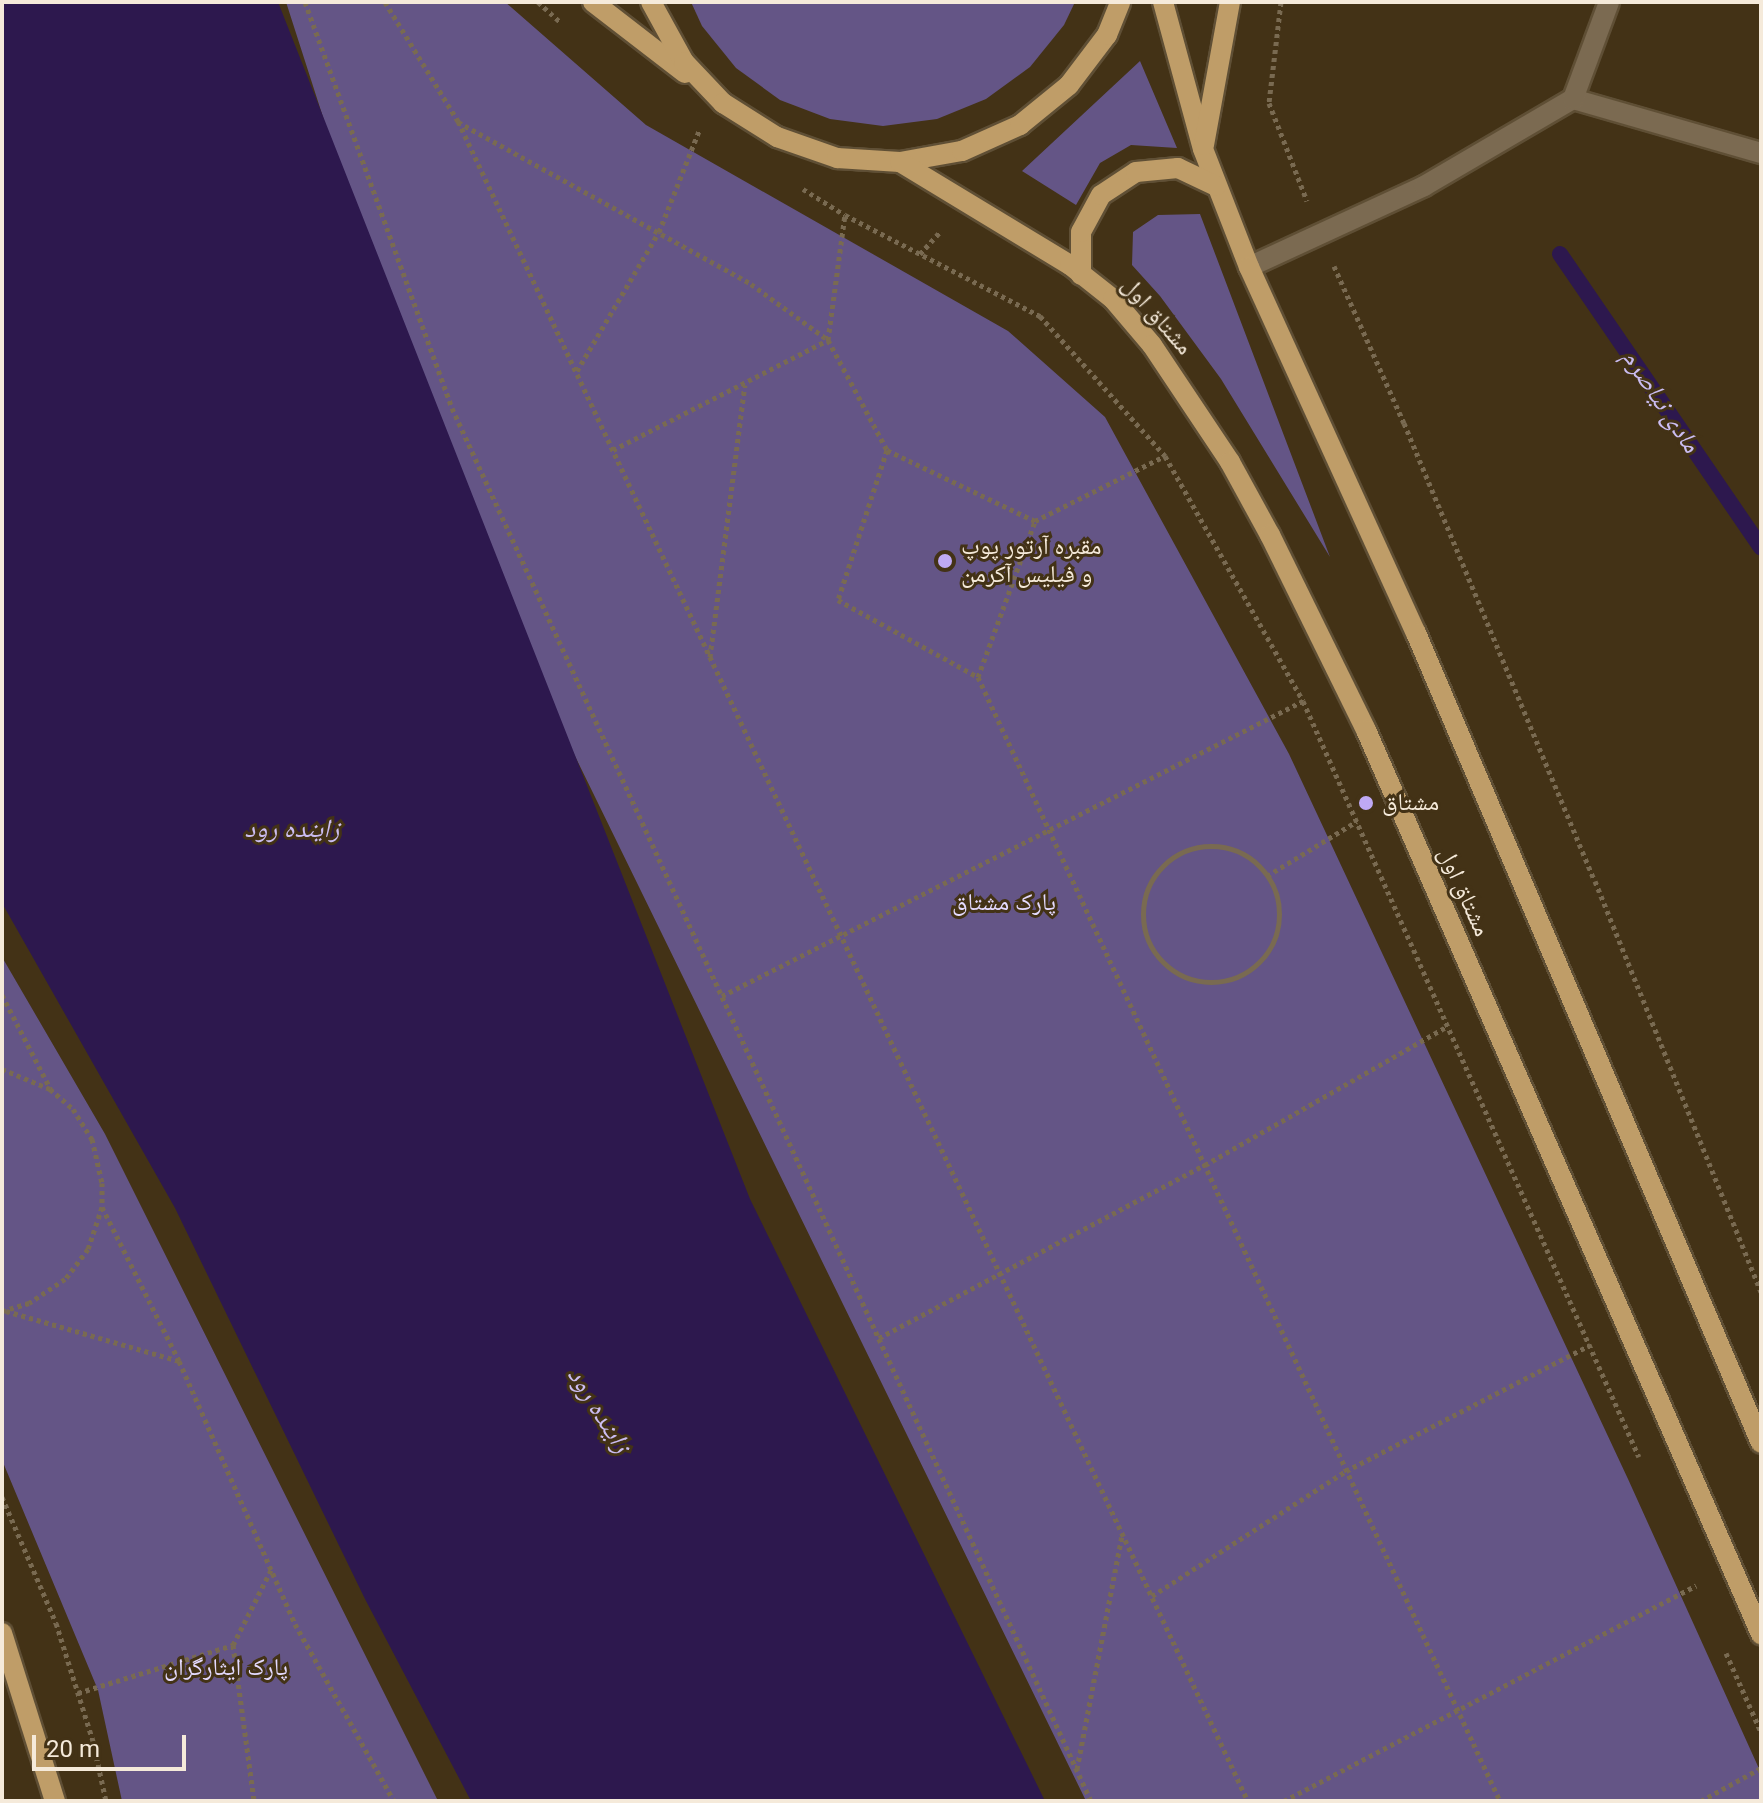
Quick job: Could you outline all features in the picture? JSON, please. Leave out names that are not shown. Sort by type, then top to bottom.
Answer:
[{"type":"main road","points":[[593,2],[723,103],[777,137],[837,158],[900,162],[962,151],[1020,125],[1069,85],[1107,35],[1120,2]]},
{"type":"main road","points":[[651,2],[684,62],[723,103]]},
{"type":"main road","points":[[1163,2],[1203,149],[1249,267],[1416,633],[1761,1443]]},
{"type":"main road","points":[[1203,149],[1230,2]]},
{"type":"main road","name":"مشتاق اول","points":[[900,162],[1081,275],[1113,299],[1152,345],[1230,462],[1270,535],[1366,730],[1761,1634]]},
{"type":"main road","points":[[1081,275],[1081,232],[1101,195],[1112,187],[1136,172],[1178,168],[1216,186]]},
{"type":"main road","points":[[2,1633],[55,1801]]},
{"type":"lane","points":[[1249,267],[1424,186],[1573,99],[1609,2]]},
{"type":"lane","points":[[1573,99],[1761,153]]},
{"type":"path","points":[[305,2],[452,408],[1091,1801]]},
{"type":"path","points":[[385,2],[458,121],[1248,1801]]},
{"type":"path","points":[[538,2],[571,32]]},
{"type":"path","points":[[1281,2],[1269,103],[1320,234],[1458,551],[1761,1292]]},
{"type":"path","points":[[458,121],[751,284],[828,340],[887,450],[1035,521]]},
{"type":"path","points":[[576,372],[659,232],[702,124]]},
{"type":"path","points":[[793,182],[845,215],[1040,316],[1165,456],[1303,701],[1645,1470]]},
{"type":"path","points":[[828,340],[845,215]]},
{"type":"path","points":[[613,450],[828,340]]},
{"type":"path","points":[[710,658],[746,384]]},
{"type":"path","points":[[887,450],[838,600],[978,677],[1500,1801]]},
{"type":"path","points":[[978,677],[1035,521],[1165,456]]},
{"type":"path","points":[[722,996],[1303,701]]},
{"type":"path","points":[[1267,876],[1357,821]]},
{"type":"path","points":[[1204,846],[1226,847],[1245,854],[1267,876],[1280,911],[1277,935],[1266,955],[1249,972],[1226,982],[1203,982],[1171,968],[1148,942],[1143,920],[1144,900],[1153,880],[1166,863],[1184,851],[1204,846]]},
{"type":"path","points":[[2,995],[50,1089]]},
{"type":"path","points":[[879,1338],[1205,1165],[1448,1026]]},
{"type":"path","points":[[2,1069],[50,1089],[73,1109],[92,1139],[102,1183],[102,1207],[88,1249],[65,1279],[29,1303],[3,1311]]},
{"type":"path","points":[[102,1207],[179,1361],[295,1624],[394,1801]]},
{"type":"path","points":[[3,1311],[179,1361]]},
{"type":"path","points":[[1152,1596],[1346,1471],[1590,1345]]},
{"type":"path","points":[[2,1497],[56,1623],[93,1741],[106,1801]]},
{"type":"path","points":[[1077,1770],[1122,1535]]},
{"type":"path","points":[[254,1801],[233,1645],[271,1570]]},
{"type":"path","points":[[1693,1578],[1703,1600]]},
{"type":"path","points":[[1284,1801],[1696,1586]]},
{"type":"path","points":[[1722,1644],[1761,1732]]},
{"type":"path","points":[[78,1693],[233,1645]]},
{"type":"path","points":[[1701,1801],[1761,1768]]},
{"type":"green space","name":"پارک مشتاق","points":[[286,2],[505,2],[646,125],[1008,331],[1105,417],[1289,754],[1628,1479],[1761,1773],[1761,1801],[1086,1801],[439,478]]},
{"type":"green space","points":[[691,2],[1075,2],[1064,25],[1030,67],[986,99],[937,119],[883,126],[830,119],[780,100],[736,68],[702,26]]},
{"type":"green space","points":[[1140,61],[1177,148],[1131,145],[1100,163],[1076,205],[1022,171]]},
{"type":"green space","points":[[1200,214],[1330,557],[1221,379],[1160,296],[1132,265],[1133,232],[1158,215]]},
{"type":"green space","name":"پارک ایثارگران","points":[[2,957],[105,1134],[438,1801],[122,1801],[98,1690],[2,1460]]},
{"type":"water","name":"زاینده رود","points":[[2,2],[278,2],[750,1199],[1045,1801],[471,1801],[365,1599],[175,1208],[2,903]]},
{"type":"waterway","name":"مادی نیاصرم","points":[[1560,254],[1761,548]]},
{"type":"place","name":"مقبره آرتور پوپ و فیلیس آکرمن","points":[[945,561]]},
{"type":"place","name":"مشتاق","points":[[1366,803]]}]
